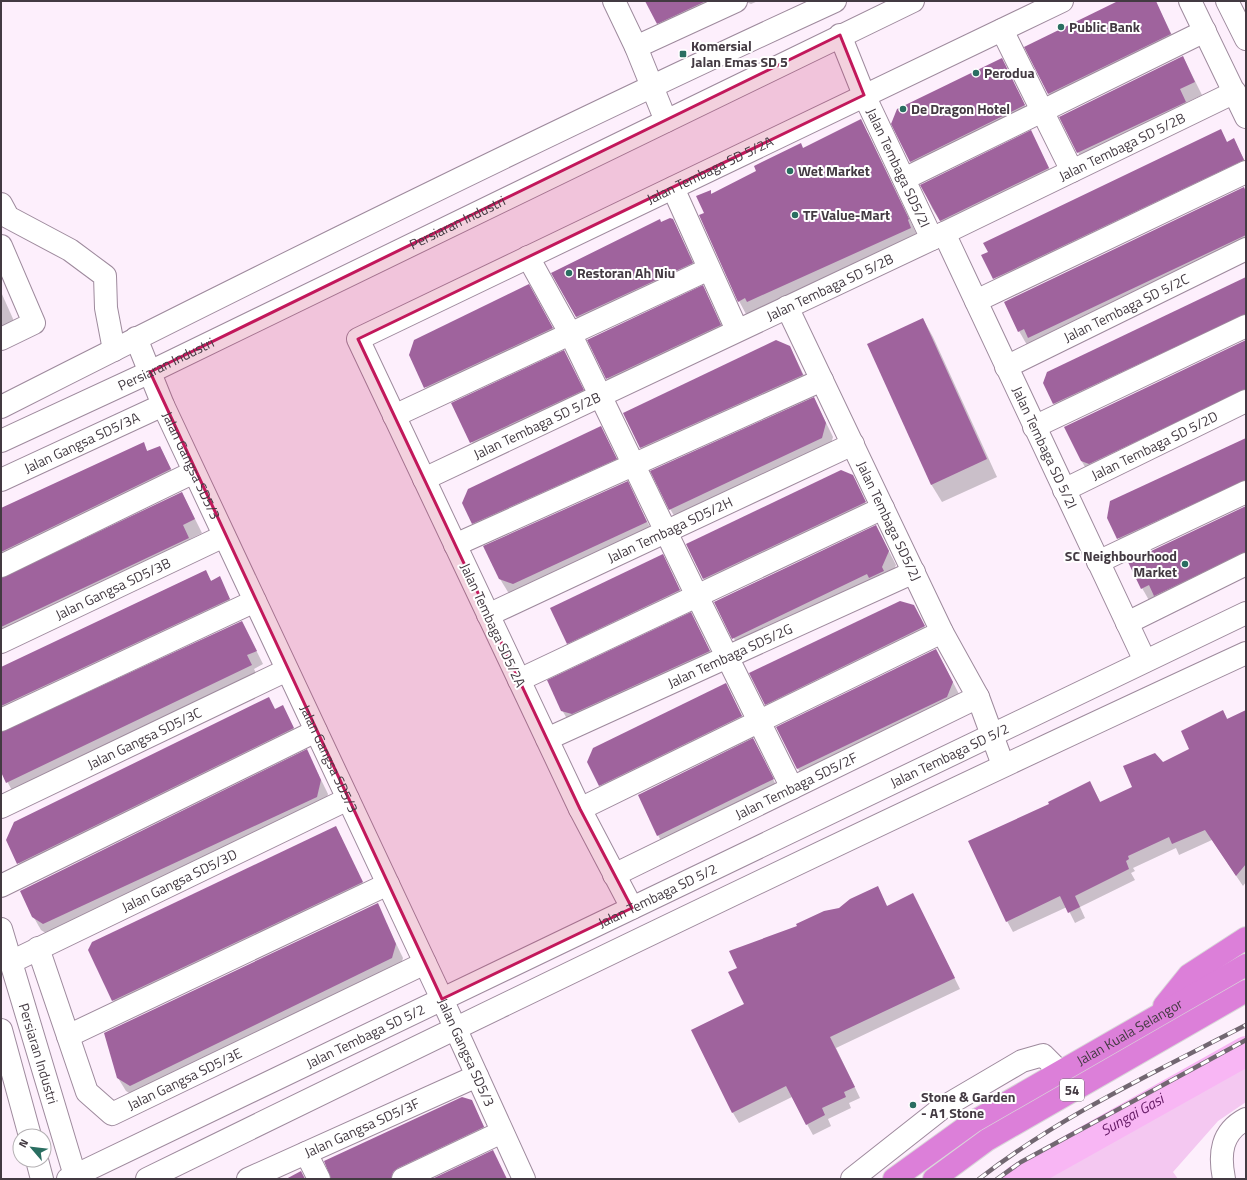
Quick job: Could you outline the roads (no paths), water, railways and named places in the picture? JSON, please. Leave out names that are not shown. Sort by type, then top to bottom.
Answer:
[{"type":"highway","points":[[1157,1015],[1189,975],[1246,938]]},
{"type":"highway","name":"Jalan Kuala Selangor","points":[[894,1179],[973,1122],[1059,1071],[1246,965]]},
{"type":"highway","name":"Jalan Kuala Selangor","points":[[934,1179],[987,1140],[1246,991]]},
{"type":"highway","points":[[1216,1008],[1246,1005]]},
{"type":"street","points":[[614,1],[636,47],[666,121]]},
{"type":"street","points":[[636,47],[736,1]]},
{"type":"street","points":[[1,407],[136,338],[651,86],[835,1]]},
{"type":"street","name":"Persiaran Industri","points":[[1,441],[150,372],[840,35],[913,1]]},
{"type":"street","name":"Jalan Tembaga SD 5/2A","points":[[358,339],[1062,1]]},
{"type":"street","points":[[1190,1],[1246,117]]},
{"type":"street","points":[[1228,1],[1246,40]]},
{"type":"street","points":[[1002,30],[1072,171]]},
{"type":"street","points":[[904,179],[1205,31]]},
{"type":"street","name":"Jalan Tembaga SD5/2I","points":[[840,35],[864,96],[904,179],[938,236]]},
{"type":"street","name":"Jalan Tembaga SD 5/2B","points":[[424,479],[938,236],[1235,92]]},
{"type":"street","points":[[976,301],[1246,172]]},
{"type":"street","points":[[673,188],[737,330]]},
{"type":"street","points":[[1,239],[4,211],[70,250],[105,276],[106,308],[114,350]]},
{"type":"street","name":"Jalan Tembaga SD 5/2I","points":[[938,236],[976,301],[1145,661]]},
{"type":"street","points":[[1,246],[34,323],[1,339]]},
{"type":"street","name":"Jalan Tembaga SD 5/2C","points":[[1006,367],[1246,249]]},
{"type":"street","points":[[528,258],[570,333],[633,465],[667,531],[697,596],[792,788]]},
{"type":"street","points":[[394,416],[709,269]]},
{"type":"street","name":"Jalan Tembaga SD5/2J","points":[[787,307],[942,632],[978,697],[991,736],[1003,765]]},
{"type":"street","points":[[1034,427],[1246,326]]},
{"type":"street","name":"Jalan Gangsa SD5/3","points":[[136,338],[163,405],[442,999],[524,1179]]},
{"type":"street","name":"Jalan Tembaga SD5/2A","points":[[358,339],[580,809],[632,908]]},
{"type":"street","points":[[455,545],[822,380]]},
{"type":"street","name":"Jalan Tembaga SD 5/2D","points":[[1064,490],[1246,400]]},
{"type":"street","name":"Jalan Gangsa SD5/3A","points":[[1,480],[163,405]]},
{"type":"street","name":"Jalan Tembaga SD5/2H","points":[[488,615],[852,444]]},
{"type":"street","points":[[1,566],[194,472]]},
{"type":"street","points":[[1098,562],[1246,492]]},
{"type":"street","points":[[519,680],[883,508]]},
{"type":"street","name":"Jalan Gangsa SD5/3B","points":[[1,642],[224,536]]},
{"type":"street","points":[[1127,624],[1246,564]]},
{"type":"street","name":"Jalan Tembaga SD5/2G","points":[[547,739],[914,572]]},
{"type":"street","points":[[1,720],[255,601]]},
{"type":"street","name":"Jalan Tembaga SD 5/2","points":[[73,1178],[1246,613]]},
{"type":"street","points":[[580,809],[942,632]]},
{"type":"street","points":[[147,1179],[455,1028],[1003,765],[1246,653]]},
{"type":"street","name":"Jalan Gangsa SD5/3C","points":[[1,807],[287,670]]},
{"type":"street","name":"Jalan Tembaga SD5/2F","points":[[614,875],[978,697]]},
{"type":"street","points":[[1,886],[316,731]]},
{"type":"street","name":"Jalan Gangsa SD5/3D","points":[[11,962],[348,799]]},
{"type":"street","points":[[68,1036],[388,884]]},
{"type":"street","name":"Persiaran Industri","points":[[1,929],[73,1178]]},
{"type":"street","name":"Jalan Gangsa SD5/3E","points":[[38,948],[87,1092],[112,1114],[425,963]]},
{"type":"street","name":"Persiaran Industri","points":[[1,1030],[28,1128]]},
{"type":"street","points":[[852,1179],[942,1108],[1022,1061],[1043,1055],[1059,1071]]},
{"type":"street","name":"Jalan Gangsa SD5/3F","points":[[248,1179],[477,1076]]},
{"type":"street","points":[[1224,1179],[1220,1161],[1223,1145],[1230,1132],[1246,1119]]},
{"type":"street","points":[[403,1179],[502,1132]]},
{"type":"street","points":[[306,1153],[318,1179]]},
{"type":"street","points":[[39,1168],[42,1179]]},
{"type":"waterway","name":"Sungai Gasi","points":[[1018,1179],[1246,1051]]},
{"type":"railway","points":[[979,1179],[1010,1156],[1075,1115],[1246,1025]]},
{"type":"railway","points":[[997,1179],[1021,1162],[1246,1040]]},
{"type":"place","name":"Public Bank","points":[[1061,27]]},
{"type":"place","name":"Komersial Jalan Emas SD 5","points":[[683,54]]},
{"type":"place","name":"Perodua","points":[[976,73]]},
{"type":"place","name":"De Dragon Hotel","points":[[903,109]]},
{"type":"place","name":"Wet Market","points":[[790,171]]},
{"type":"place","name":"TF Value-Mart","points":[[795,215]]},
{"type":"place","name":"Restoran Ah Niu","points":[[569,273]]},
{"type":"place","name":"SC Neighbourhood Market","points":[[1185,564]]},
{"type":"place","name":"Stone & Garden - A1 Stone","points":[[913,1105]]}]
